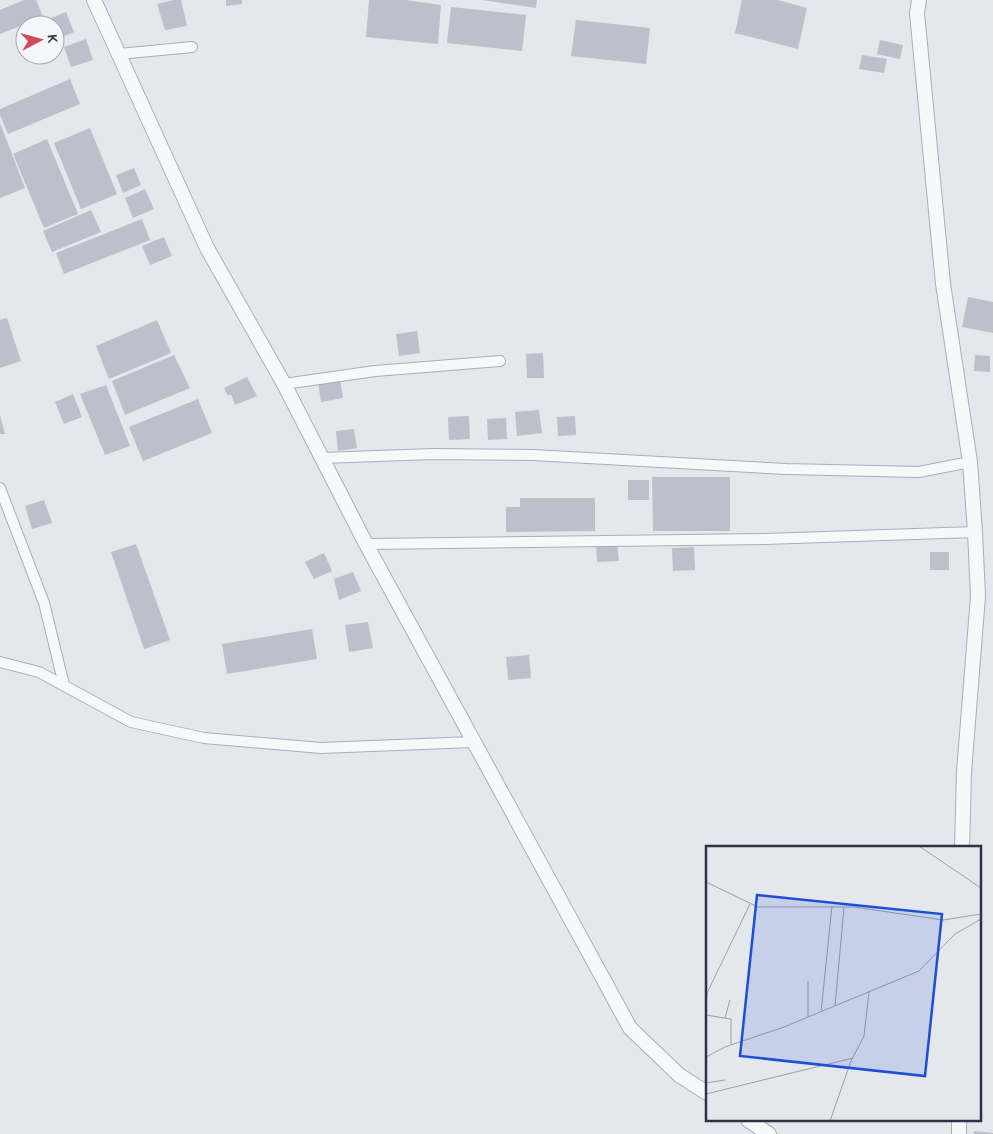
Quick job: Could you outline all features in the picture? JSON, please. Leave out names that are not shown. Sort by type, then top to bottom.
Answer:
[{"type":"street","points":[[94,0],[208,248],[284,384],[366,544],[630,1028],[679,1075],[706,1092]]},
{"type":"street","points":[[919,0],[917,13],[943,284],[970,462],[975,532],[978,596],[964,772],[962,846]]},
{"type":"street","points":[[119,54],[192,46]]},
{"type":"street","points":[[284,384],[375,372],[500,361]]},
{"type":"street","points":[[322,458],[433,454],[533,455],[786,470],[919,472],[970,462]]},
{"type":"street","points":[[0,488],[44,603],[64,686]]},
{"type":"street","points":[[366,544],[764,539],[975,532]]},
{"type":"street","points":[[0,662],[39,672],[131,722],[204,738],[321,748],[473,742]]},
{"type":"street","points":[[751,1122],[769,1134]]},
{"type":"building","points":[[24,0],[36,0],[42,15],[15,15],[15,28],[0,34],[0,10]]},
{"type":"building","points":[[181,0],[187,26],[165,30],[157,4]]},
{"type":"building","points":[[226,0],[242,0],[242,4],[226,6]]},
{"type":"building","points":[[369,0],[406,0],[441,5],[438,44],[366,37]]},
{"type":"building","points":[[482,0],[537,0],[536,8]]},
{"type":"building","points":[[742,0],[778,0],[807,8],[798,49],[735,33]]},
{"type":"building","points":[[451,7],[526,15],[522,51],[447,43]]},
{"type":"building","points":[[66,12],[74,32],[65,36],[65,15],[59,15]]},
{"type":"building","points":[[576,20],[650,28],[646,64],[571,56]]},
{"type":"building","points":[[86,39],[93,60],[71,67],[65,47]]},
{"type":"building","points":[[880,40],[903,45],[900,59],[877,54]]},
{"type":"building","points":[[862,55],[887,59],[884,73],[859,69]]},
{"type":"building","points":[[70,79],[80,104],[8,134],[0,115],[0,109]]},
{"type":"building","points":[[0,123],[25,188],[0,198]]},
{"type":"building","points":[[90,128],[117,194],[81,209],[54,143]]},
{"type":"building","points":[[47,139],[78,214],[44,228],[13,154]]},
{"type":"building","points":[[134,168],[141,185],[123,193],[116,175]]},
{"type":"building","points":[[145,189],[154,209],[133,218],[125,198]]},
{"type":"building","points":[[91,210],[101,232],[52,252],[43,231]]},
{"type":"building","points":[[142,219],[150,240],[64,274],[56,253]]},
{"type":"building","points":[[164,237],[172,256],[150,265],[142,246]]},
{"type":"building","points":[[968,297],[993,302],[993,333],[962,327]]},
{"type":"building","points":[[7,318],[21,361],[0,368],[0,320]]},
{"type":"building","points":[[157,320],[171,353],[109,379],[96,346]]},
{"type":"building","points":[[417,331],[420,353],[399,356],[396,334]]},
{"type":"building","points":[[543,353],[544,378],[527,378],[526,354]]},
{"type":"building","points":[[174,355],[190,388],[125,415],[112,381]]},
{"type":"building","points":[[975,355],[990,356],[990,372],[974,371]]},
{"type":"building","points":[[247,377],[257,396],[235,405],[231,394],[228,396],[224,388]]},
{"type":"building","points":[[340,379],[343,398],[321,402],[318,382]]},
{"type":"building","points":[[106,385],[130,446],[105,455],[80,394]]},
{"type":"building","points":[[73,394],[82,417],[64,424],[55,402]]},
{"type":"building","points":[[198,399],[212,433],[143,461],[129,427]]},
{"type":"building","points":[[539,410],[542,433],[517,436],[515,412]]},
{"type":"building","points":[[0,415],[5,434],[0,434]]},
{"type":"building","points":[[469,416],[470,439],[449,440],[448,417]]},
{"type":"building","points":[[575,416],[576,435],[558,436],[557,417]]},
{"type":"building","points":[[506,418],[507,439],[488,440],[487,419]]},
{"type":"building","points":[[354,429],[357,448],[338,451],[336,431]]},
{"type":"building","points":[[652,477],[730,477],[730,531],[653,531]]},
{"type":"building","points":[[628,480],[649,480],[649,500],[628,500]]},
{"type":"building","points":[[520,498],[595,498],[595,531],[506,532],[506,507],[520,507]]},
{"type":"building","points":[[44,500],[52,523],[32,529],[25,506]]},
{"type":"building","points":[[617,543],[619,561],[597,562],[596,545]]},
{"type":"building","points":[[136,544],[170,640],[144,649],[111,552]]},
{"type":"building","points":[[694,547],[695,570],[673,571],[672,548]]},
{"type":"building","points":[[930,552],[949,552],[949,570],[930,570]]},
{"type":"building","points":[[324,553],[332,571],[314,579],[305,562]]},
{"type":"building","points":[[353,572],[361,591],[339,600],[334,579]]},
{"type":"building","points":[[368,622],[373,648],[349,652],[345,625]]},
{"type":"building","points":[[312,629],[317,659],[227,674],[222,644]]},
{"type":"building","points":[[529,655],[531,678],[508,680],[506,657]]},
{"type":"building","points":[[974,1131],[993,1133],[993,1134],[974,1134]]}]
